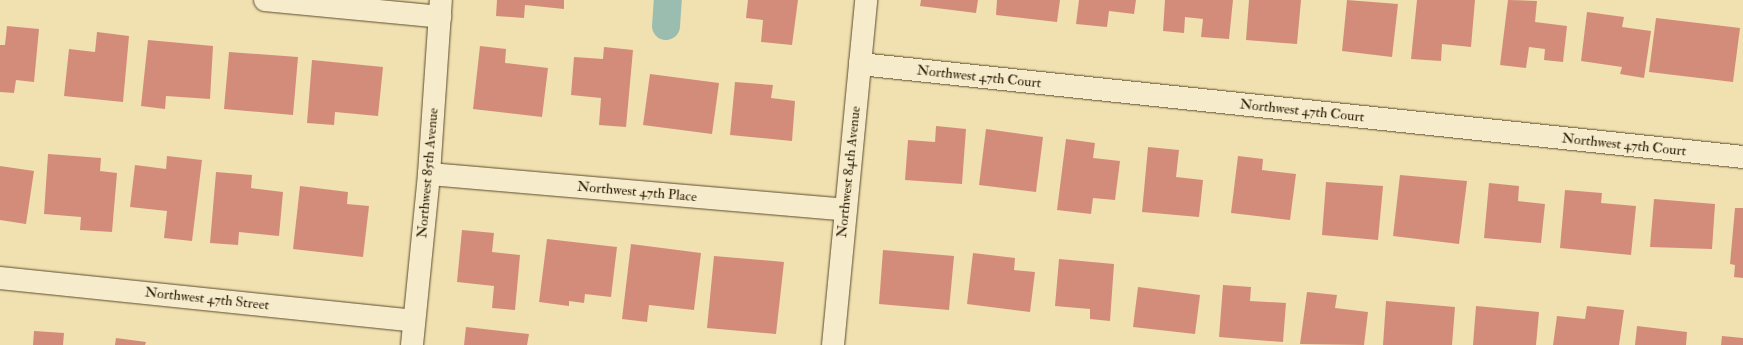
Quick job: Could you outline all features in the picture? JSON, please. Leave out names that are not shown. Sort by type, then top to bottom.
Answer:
[{"type":"street","points":[[265,0],[440,8]]},
{"type":"street","name":"Northwest 84th Avenue","points":[[834,345],[845,210],[866,0]]},
{"type":"street","name":"Northwest 85th Avenue","points":[[412,345],[429,174],[440,8]]},
{"type":"street","name":"Northwest 47th Court","points":[[860,64],[1743,157]]},
{"type":"street","name":"Northwest 47th Place","points":[[429,174],[845,210]]},
{"type":"street","name":"Northwest 47th Street","points":[[0,278],[414,321]]},
{"type":"building","points":[[497,0],[564,0],[564,9],[525,5],[524,18],[496,16]]},
{"type":"building","points":[[748,0],[798,0],[792,45],[761,42],[763,20],[746,18]]},
{"type":"building","points":[[921,0],[978,0],[976,13],[920,6]]},
{"type":"building","points":[[997,0],[1060,0],[1057,22],[996,15]]},
{"type":"building","points":[[1079,0],[1136,0],[1134,14],[1109,11],[1107,27],[1076,24]]},
{"type":"building","points":[[1165,0],[1233,0],[1229,39],[1201,37],[1203,19],[1185,17],[1184,33],[1163,31]]},
{"type":"building","points":[[1249,0],[1301,0],[1297,44],[1246,40]]},
{"type":"building","points":[[1347,0],[1398,4],[1392,57],[1342,51]]},
{"type":"building","points":[[1417,0],[1475,0],[1471,47],[1442,44],[1441,61],[1411,59]]},
{"type":"building","points":[[1508,0],[1537,1],[1535,22],[1567,26],[1563,62],[1544,60],[1545,49],[1529,47],[1526,68],[1500,65]]},
{"type":"building","points":[[1587,12],[1624,17],[1622,27],[1651,31],[1644,78],[1620,74],[1622,67],[1581,61]]},
{"type":"building","points":[[1656,18],[1740,28],[1733,82],[1649,72]]},
{"type":"building","points":[[7,26],[39,29],[34,82],[16,80],[14,93],[0,92],[0,45],[5,45]]},
{"type":"building","points":[[97,32],[129,36],[123,102],[64,96],[69,49],[95,52]]},
{"type":"building","points":[[148,40],[213,46],[210,99],[166,96],[165,109],[141,106]]},
{"type":"building","points":[[480,46],[506,49],[505,63],[548,68],[542,117],[473,109]]},
{"type":"building","points":[[604,47],[633,50],[626,127],[599,125],[601,98],[571,95],[574,57],[603,59]]},
{"type":"building","points":[[229,52],[298,57],[293,115],[224,109]]},
{"type":"building","points":[[312,60],[383,67],[378,116],[335,112],[334,125],[307,123]]},
{"type":"building","points":[[650,74],[719,83],[712,134],[643,125]]},
{"type":"building","points":[[735,82],[773,85],[771,98],[795,101],[792,141],[730,135]]},
{"type":"building","points":[[936,126],[966,129],[962,184],[905,180],[908,140],[935,142]]},
{"type":"building","points":[[986,129],[1043,137],[1036,192],[979,185]]},
{"type":"building","points":[[1066,139],[1095,143],[1093,158],[1120,161],[1115,200],[1093,198],[1091,214],[1057,210]]},
{"type":"building","points":[[1148,147],[1179,150],[1176,177],[1203,180],[1199,217],[1142,212]]},
{"type":"building","points":[[48,154],[101,158],[100,171],[117,173],[112,232],[80,230],[81,217],[44,214]]},
{"type":"building","points":[[167,156],[202,160],[192,241],[164,238],[167,211],[130,207],[135,165],[166,169]]},
{"type":"building","points":[[1238,156],[1263,159],[1262,170],[1296,174],[1290,220],[1231,213]]},
{"type":"building","points":[[0,166],[34,171],[26,224],[0,220]]},
{"type":"building","points":[[216,172],[252,175],[251,188],[283,192],[279,236],[239,232],[238,245],[210,243]]},
{"type":"building","points":[[1400,175],[1467,181],[1459,244],[1393,236]]},
{"type":"building","points":[[1326,182],[1383,186],[1378,240],[1322,235]]},
{"type":"building","points":[[1489,183],[1519,186],[1518,201],[1545,204],[1541,243],[1484,238]]},
{"type":"building","points":[[300,186],[348,192],[347,204],[369,206],[363,257],[293,249]]},
{"type":"building","points":[[1565,190],[1602,193],[1601,203],[1636,206],[1631,255],[1560,248]]},
{"type":"building","points":[[1654,199],[1715,204],[1712,249],[1650,247]]},
{"type":"building","points":[[1735,208],[1743,208],[1743,278],[1734,277],[1735,265],[1730,264]]},
{"type":"building","points":[[462,230],[494,233],[492,252],[520,255],[515,310],[492,308],[494,286],[457,282]]},
{"type":"building","points":[[547,239],[617,247],[611,297],[585,294],[584,303],[569,301],[569,306],[539,302]]},
{"type":"building","points":[[631,244],[701,253],[694,310],[649,305],[647,322],[622,319]]},
{"type":"building","points":[[883,250],[954,256],[949,310],[879,304]]},
{"type":"building","points":[[973,253],[1015,258],[1014,270],[1035,272],[1030,312],[967,304]]},
{"type":"building","points":[[714,256],[784,262],[776,334],[707,328]]},
{"type":"building","points":[[1059,259],[1114,264],[1110,321],[1090,319],[1090,309],[1055,306]]},
{"type":"building","points":[[1223,285],[1251,287],[1250,301],[1286,303],[1283,342],[1219,337]]},
{"type":"building","points":[[1138,287],[1200,295],[1195,334],[1133,327]]},
{"type":"building","points":[[1307,292],[1337,295],[1335,308],[1368,312],[1364,345],[1300,344]]},
{"type":"building","points":[[1386,301],[1455,307],[1452,345],[1383,345]]},
{"type":"building","points":[[1476,306],[1539,312],[1536,345],[1473,345]]},
{"type":"building","points":[[1587,306],[1624,310],[1619,345],[1553,345],[1557,316],[1585,319]]},
{"type":"building","points":[[1637,326],[1687,332],[1686,345],[1635,345]]},
{"type":"building","points":[[466,327],[529,334],[527,345],[464,345]]},
{"type":"building","points":[[34,331],[64,333],[63,345],[33,345]]},
{"type":"building","points":[[1722,336],[1743,338],[1743,345],[1721,345]]},
{"type":"building","points":[[116,338],[146,342],[145,345],[115,345]]},
{"type":"waterway","points":[[666,26],[668,0]]}]
